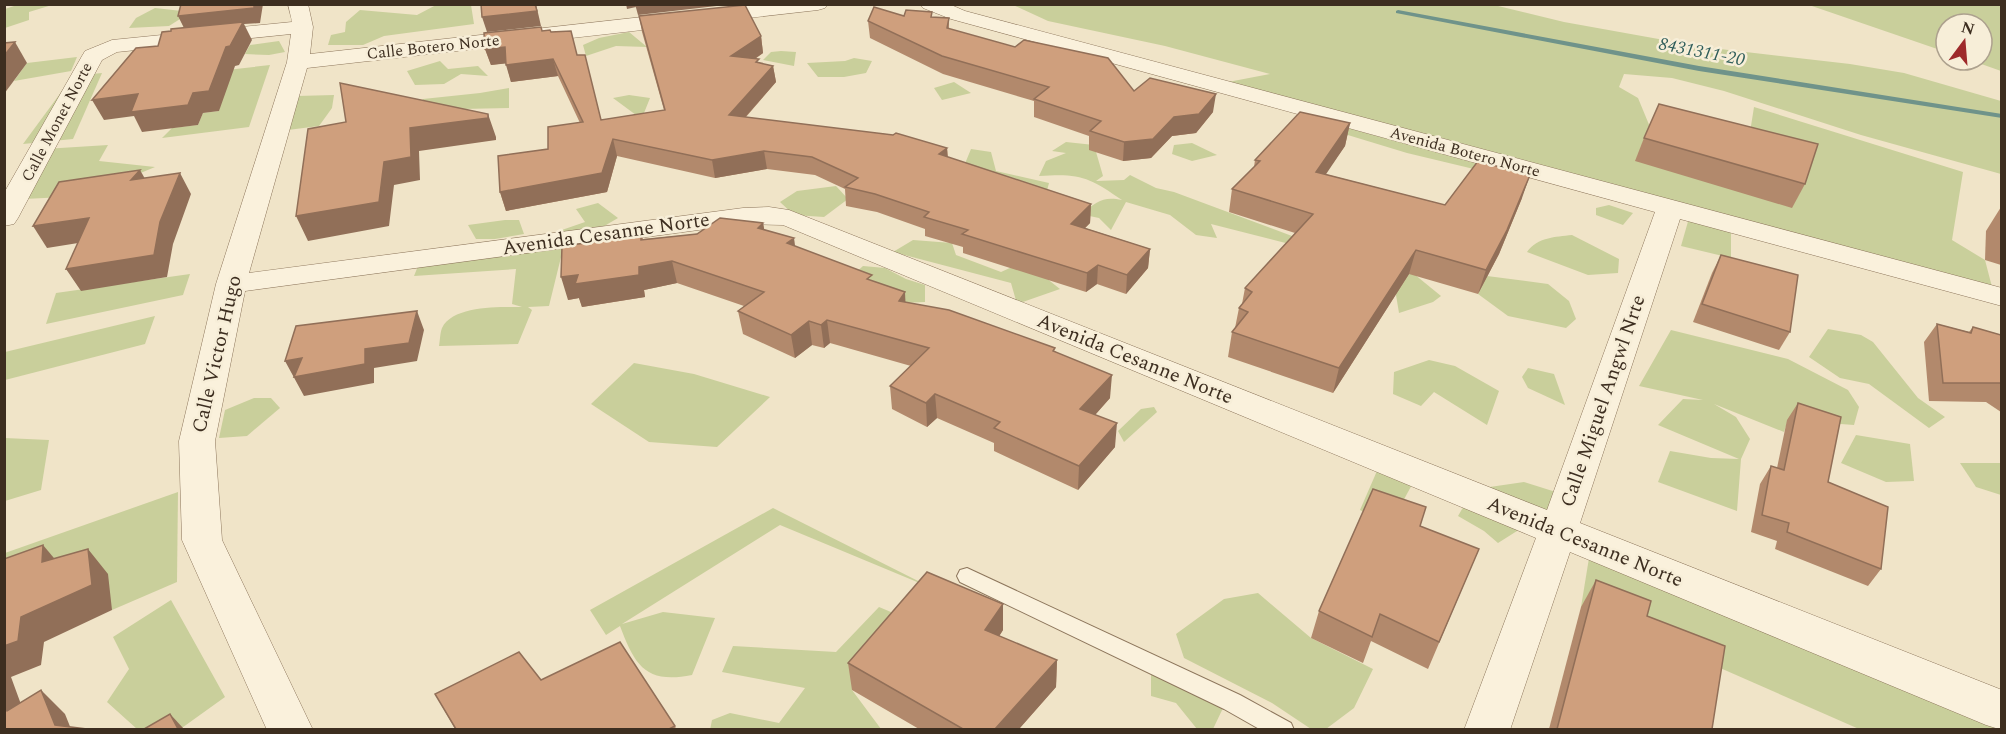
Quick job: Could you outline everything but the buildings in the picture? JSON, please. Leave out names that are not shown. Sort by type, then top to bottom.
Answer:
[{"type":"street","name":"Calle Botero Norte","points":[[298,62],[818,4]]},
{"type":"street","name":"Avenida Botero Norte","points":[[930,4],[958,15],[2001,297]]},
{"type":"street","name":"Calle Victor Hugo","points":[[290,729],[202,540],[197,441],[231,284],[298,62],[300,16]]},
{"type":"street","name":"Calle Monet Norte","points":[[4,218],[93,56],[97,53],[112,46],[300,16]]},
{"type":"street","name":"Calle Miguel Angwl Nrte","points":[[1487,729],[1670,208]]},
{"type":"street","name":"Avenida Cesanne Norte","points":[[231,284],[743,216],[769,215],[789,218],[2001,711]]},
{"type":"lane","points":[[967,576],[1232,702],[1283,729]]},
{"type":"green space","points":[[438,4],[471,5],[474,24],[384,36],[363,45],[328,45],[331,35],[345,32],[346,22],[360,10],[417,15]]},
{"type":"green space","points":[[17,5],[52,5],[29,12],[29,20],[5,28],[5,9]]},
{"type":"green space","points":[[1013,5],[1494,5],[1564,22],[1703,47],[1850,64],[1904,73],[2001,101],[2001,174],[1861,135],[1724,91],[1672,78],[1624,74],[1619,87],[1638,98],[1650,127],[1748,145],[1754,107],[1963,172],[1952,240],[1985,260],[1992,287],[1228,82],[1270,74],[1165,46],[1048,21]]},
{"type":"green space","points":[[1809,5],[2001,5],[2001,71],[1994,69],[1994,12],[1934,12],[1934,48]]},
{"type":"green space","points":[[155,8],[191,12],[169,26],[129,28],[136,18]]},
{"type":"green space","points":[[629,32],[647,47],[616,46],[586,56],[583,45],[599,38]]},
{"type":"green space","points":[[279,41],[285,52],[269,55],[245,54],[250,45]]},
{"type":"green space","points":[[771,52],[796,52],[794,66],[763,60]]},
{"type":"green space","points":[[77,57],[71,71],[14,81],[27,63]]},
{"type":"green space","points":[[854,58],[872,61],[866,73],[844,77],[818,77],[807,63],[845,61]]},
{"type":"green space","points":[[440,61],[448,69],[478,66],[488,76],[461,74],[444,84],[415,85],[407,71]]},
{"type":"green space","points":[[270,65],[249,127],[162,138],[172,128],[198,125],[203,113],[219,111],[227,70]]},
{"type":"green space","points":[[102,73],[73,139],[23,144],[73,76]]},
{"type":"green space","points":[[954,82],[971,93],[942,100],[934,88]]},
{"type":"green space","points":[[509,88],[509,108],[415,110],[423,99]]},
{"type":"green space","points":[[334,95],[332,108],[319,126],[288,130],[297,96]]},
{"type":"green space","points":[[629,95],[650,98],[644,113],[654,113],[636,115],[613,98]]},
{"type":"green space","points":[[1312,118],[1479,164],[1478,170],[1407,153],[1305,122]]},
{"type":"green space","points":[[1066,142],[1094,145],[1103,176],[1096,181],[1124,180],[1130,175],[1156,188],[1174,192],[1316,245],[1305,248],[1211,224],[1217,238],[1196,235],[1170,215],[1126,202],[1111,230],[1099,218],[1080,214],[1105,200],[1122,200],[1084,178],[1065,175],[1039,176],[1046,161],[1066,153],[1052,151]]},
{"type":"green space","points":[[1192,143],[1217,155],[1192,161],[1172,154],[1174,145]]},
{"type":"green space","points":[[108,145],[99,161],[155,167],[85,196],[24,199],[44,149]]},
{"type":"green space","points":[[971,149],[991,152],[996,171],[1049,183],[1044,202],[964,166]]},
{"type":"green space","points":[[836,186],[848,199],[824,217],[794,215],[780,202],[797,191]]},
{"type":"green space","points":[[598,203],[618,218],[594,232],[559,231],[585,222],[576,209]]},
{"type":"green space","points":[[1609,205],[1633,213],[1623,225],[1596,215],[1596,208]]},
{"type":"green space","points":[[1689,218],[1731,231],[1731,258],[1681,246]]},
{"type":"green space","points":[[519,220],[524,234],[495,239],[476,239],[468,225]]},
{"type":"green space","points":[[1572,235],[1619,259],[1618,273],[1588,275],[1527,252],[1536,243],[1553,237]]},
{"type":"green space","points":[[913,240],[952,243],[956,255],[1001,272],[1021,263],[1036,270],[1060,289],[1017,304],[1011,283],[893,252]]},
{"type":"green space","points":[[563,249],[549,306],[528,307],[532,310],[518,344],[439,346],[442,328],[456,315],[478,309],[522,307],[512,304],[516,269],[414,276],[420,261]]},
{"type":"green space","points":[[1403,265],[1441,296],[1433,302],[1399,313],[1396,295]]},
{"type":"green space","points":[[863,266],[885,268],[906,279],[925,285],[925,302],[880,304],[850,278]]},
{"type":"green space","points":[[190,274],[183,295],[46,324],[56,293]]},
{"type":"green space","points":[[1487,276],[1548,284],[1569,301],[1576,319],[1566,328],[1508,316],[1478,294]]},
{"type":"green space","points":[[155,316],[145,344],[5,380],[5,352]]},
{"type":"green space","points":[[1828,329],[1861,335],[1873,342],[1918,398],[1945,417],[1929,428],[1869,384],[1840,378],[1809,357]]},
{"type":"green space","points":[[1671,330],[1788,359],[1848,390],[1859,407],[1854,425],[1788,420],[1784,432],[1714,404],[1736,417],[1750,439],[1741,459],[1737,511],[1658,482],[1670,451],[1711,458],[1739,459],[1658,425],[1683,399],[1703,400],[1639,386]]},
{"type":"green space","points":[[1429,360],[1455,366],[1499,391],[1487,425],[1434,392],[1421,406],[1393,394],[1394,372]]},
{"type":"green space","points":[[634,363],[694,374],[770,397],[717,447],[649,442],[591,404]]},
{"type":"green space","points":[[1528,368],[1554,374],[1565,405],[1528,388],[1522,377]]},
{"type":"green space","points":[[254,398],[271,398],[280,408],[247,436],[219,438],[225,410]]},
{"type":"green space","points":[[1154,407],[1157,412],[1124,442],[1118,431],[1141,409]]},
{"type":"green space","points":[[1856,435],[1910,444],[1914,481],[1886,482],[1841,463]]},
{"type":"green space","points":[[5,438],[49,440],[41,490],[5,501]]},
{"type":"green space","points":[[1960,463],[2001,463],[2001,495],[1976,487]]},
{"type":"green space","points":[[1380,464],[1414,481],[1390,525],[1360,510]]},
{"type":"green space","points":[[1524,482],[1559,493],[1556,529],[1476,489]]},
{"type":"green space","points":[[178,492],[177,582],[112,610],[5,592],[5,553]]},
{"type":"green space","points":[[1468,499],[1517,520],[1517,531],[1498,543],[1484,531],[1458,516]]},
{"type":"green space","points":[[773,508],[934,589],[780,525],[622,624],[663,612],[715,618],[692,675],[663,677],[653,674],[637,661],[620,626],[606,635],[590,610]]},
{"type":"green space","points":[[1589,558],[2001,729],[1859,729],[1581,607]]},
{"type":"green space","points":[[1258,593],[1311,638],[1373,669],[1354,708],[1326,729],[1311,729],[1272,703],[1184,658],[1176,634],[1224,599]]},
{"type":"green space","points":[[171,600],[225,697],[179,730],[137,729],[107,702],[129,669],[113,637]]},
{"type":"green space","points":[[879,607],[910,620],[852,690],[881,729],[710,730],[712,720],[730,713],[779,723],[805,688],[722,672],[733,646],[836,652]]},
{"type":"green space","points":[[1151,667],[1224,706],[1213,729],[1197,729],[1176,703],[1151,696]]},
{"type":"waterway","name":"8431311-20","points":[[1398,12],[1699,68],[2002,116]]}]
